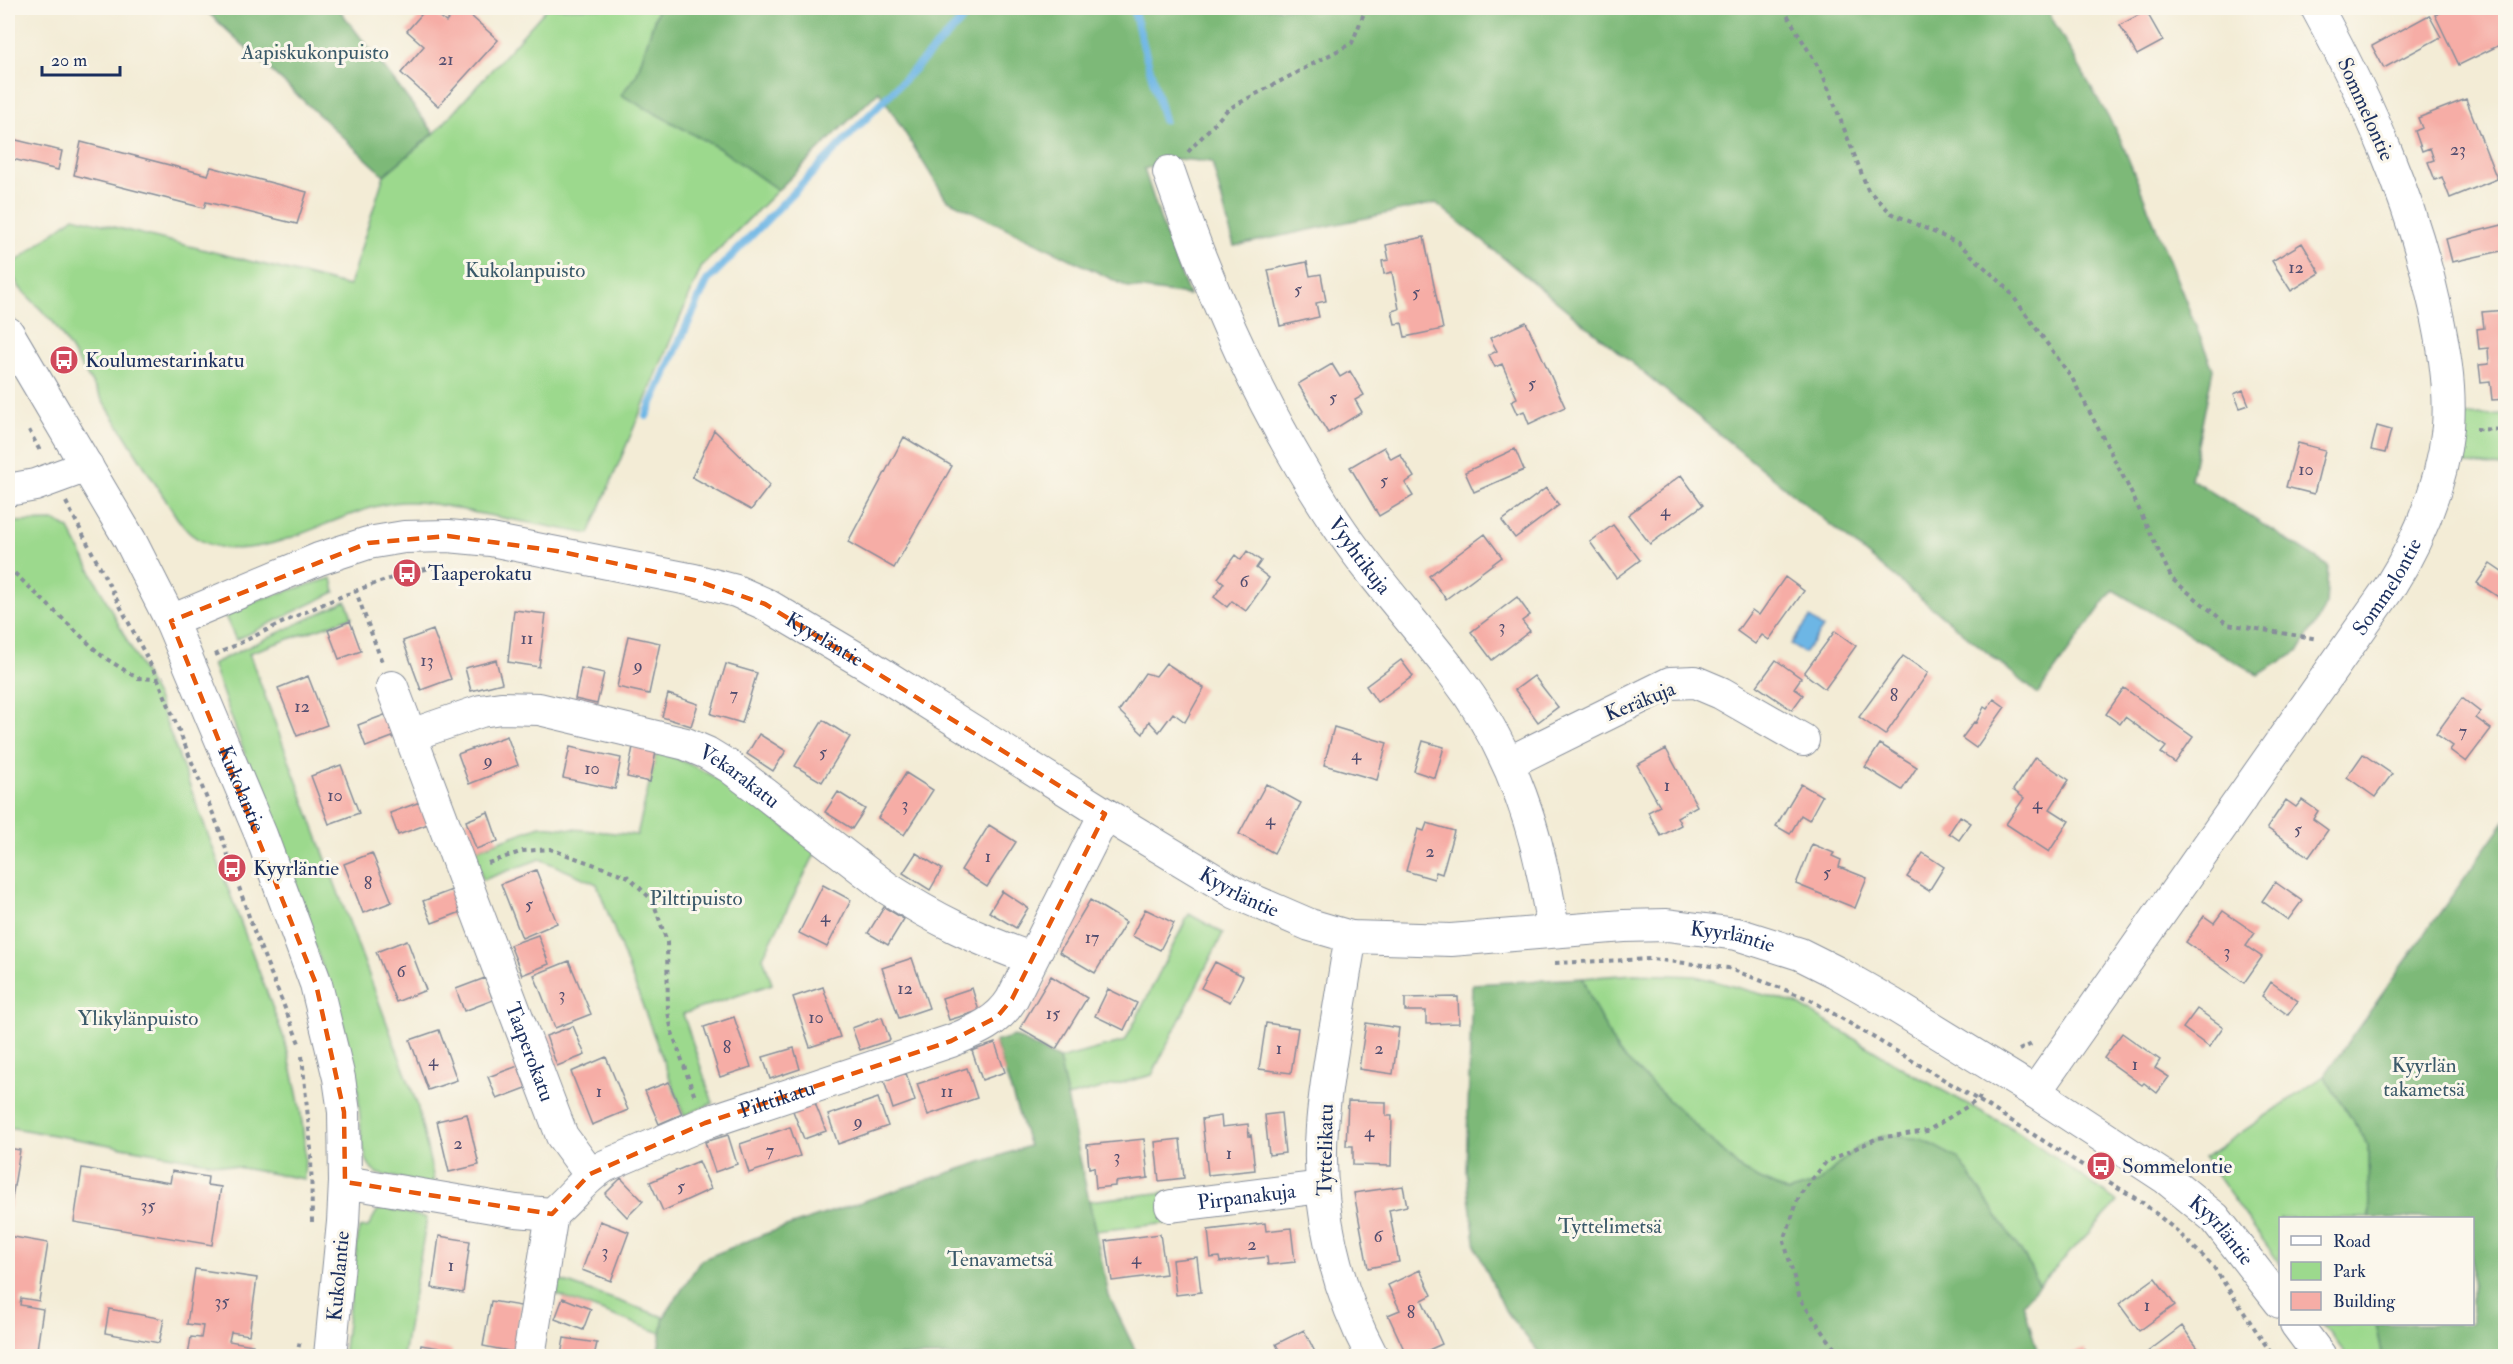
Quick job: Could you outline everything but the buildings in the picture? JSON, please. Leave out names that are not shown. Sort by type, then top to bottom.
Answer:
[{"type":"street","name":"Sommelontie","points":[[2035,1092],[2390,588],[2420,531],[2441,469],[2448,428],[2449,392],[2441,335],[2421,250],[2415,228],[2372,116],[2317,8]]},
{"type":"street","name":"Vyyhtikuja","points":[[1169,172],[1193,242],[1211,285],[1275,423],[1336,525],[1412,624],[1454,674],[1487,724],[1508,763],[1537,841],[1553,932]]},
{"type":"street","name":"Kukolantie","points":[[8,333],[130,540],[171,621],[261,835],[316,984],[342,1101],[345,1182],[330,1356]]},
{"type":"street","points":[[8,490],[53,480],[87,466]]},
{"type":"street","name":"Kyyrläntie","points":[[171,621],[319,559],[368,543],[404,537],[448,536],[492,540],[694,580],[736,591],[765,604],[863,662],[1236,893],[1310,925],[1352,937],[1451,940],[1667,925],[1737,934],[1800,954],[1836,972],[2035,1092],[2166,1178],[2215,1218],[2279,1301]]},
{"type":"street","name":"Keräkuja","points":[[1508,763],[1670,683],[1695,682],[1721,693],[1803,740]]},
{"type":"street","name":"Taaperokatu","points":[[392,687],[562,1136],[570,1150],[590,1174]]},
{"type":"street","name":"Vekarakatu","points":[[411,735],[481,711],[520,708],[585,719],[686,744],[730,767],[887,888],[968,935],[1031,958]]},
{"type":"street","name":"Pilttikatu","points":[[552,1214],[567,1202],[590,1174],[705,1123],[951,1041],[977,1030],[1006,1008],[1106,814]]},
{"type":"street","name":"Tyttelikatu","points":[[1352,937],[1322,1127],[1322,1187],[1326,1221],[1334,1257],[1354,1317],[1372,1356]]},
{"type":"street","points":[[345,1182],[537,1214],[552,1214],[529,1356]]},
{"type":"street","name":"Pirpanakuja","points":[[1171,1206],[1322,1187]]},
{"type":"street","points":[[2297,1325],[2320,1356]]},
{"type":"path","points":[[1169,172],[1228,109],[1352,43],[1366,8]]},
{"type":"path","points":[[1783,8],[1823,75],[1868,190],[1891,213],[1958,243],[2007,288],[2072,378],[2127,484],[2172,579],[2227,624],[2327,640]]},
{"type":"path","points":[[27,426],[158,679],[218,826],[255,934],[300,1048],[311,1149],[312,1234]]},
{"type":"path","points":[[8,567],[102,656],[137,678],[158,679],[355,590],[401,574],[439,566]]},
{"type":"path","points":[[355,590],[392,687]]},
{"type":"path","points":[[462,873],[523,851],[541,848],[620,873],[640,886],[653,901],[662,923],[667,942],[668,1012],[672,1032],[705,1123]]},
{"type":"path","points":[[1545,963],[1651,959],[1728,968],[1809,999],[1978,1100],[2143,1203],[2177,1231],[2213,1266],[2273,1356]]},
{"type":"path","points":[[2013,1052],[2040,1039]]},
{"type":"path","points":[[1840,1356],[1800,1299],[1784,1241],[1799,1196],[1826,1162],[1878,1138],[1927,1131],[1978,1100]]},
{"type":"path","points":[[2044,1142],[2049,1135]]},
{"type":"path","points":[[297,1356],[301,1336]]},
{"type":"highlighted area","points":[[448,536],[557,551],[694,580],[765,604],[1105,814],[1012,999],[997,1017],[951,1041],[705,1123],[590,1174],[552,1214],[345,1182],[344,1112],[316,984],[171,621],[368,543]]},
{"type":"green space","name":"Aapiskukonpuisto","points":[[203,8],[338,8],[434,133],[384,175]]},
{"type":"green space","name":"Kukolanpuisto","points":[[547,8],[658,8],[637,74],[720,149],[778,190],[702,266],[589,534],[441,505],[405,502],[380,506],[269,544],[242,549],[216,546],[192,535],[177,518],[54,323],[20,288],[8,268],[74,217],[349,286],[384,175],[435,133]]},
{"type":"green space","points":[[658,8],[2046,8],[2120,138],[2213,369],[2191,479],[2328,566],[2326,606],[2299,651],[2258,675],[2113,590],[2038,694],[1436,203],[1234,246],[1212,162],[1177,159],[1144,169],[1164,231],[1189,295],[1128,287],[946,199],[879,91],[778,190],[720,149],[621,95],[637,74]]},
{"type":"green space","points":[[2505,414],[2505,467],[2456,463],[2462,416]]},
{"type":"green space","name":"Ylikylänpuisto","points":[[56,521],[69,529],[157,698],[285,1041],[303,1127],[304,1179],[8,1127],[8,522]]},
{"type":"green space","points":[[332,578],[335,592],[236,640],[225,616],[250,602]]},
{"type":"green space","points":[[346,601],[352,617],[249,653],[417,1104],[434,1180],[433,1185],[379,1174],[372,1170],[367,1161],[362,1144],[357,1080],[341,1018],[212,664]]},
{"type":"green space","name":"Pilttipuisto","points":[[657,751],[722,781],[816,852],[763,957],[772,984],[683,1014],[713,1103],[684,1116],[597,884],[540,859],[483,880],[473,851],[540,826],[637,835]]},
{"type":"green space","name":"Kyyrlän takametsä","points":[[2505,821],[2505,1356],[2383,1356],[2376,1325],[2474,1325],[2474,1217],[2369,1217],[2368,1144],[2324,1076]]},
{"type":"green space","points":[[1189,914],[1223,933],[1152,1075],[1067,1097],[1059,1059],[1125,1041]]},
{"type":"green space","points":[[1633,974],[1696,976],[1797,1004],[1909,1072],[2017,1131],[2118,1202],[2039,1285],[2026,1259],[1885,1135],[1856,1148],[1818,1183],[1788,1192],[1743,1171],[1618,1052],[1593,1004],[1583,978]]},
{"type":"green space","name":"Tyttelimetsä","points":[[1583,978],[1593,1004],[1618,1052],[1743,1171],[1788,1192],[1818,1183],[1856,1148],[1885,1135],[1921,1139],[1959,1159],[2026,1259],[2039,1285],[2023,1303],[2039,1356],[1542,1356],[1506,1312],[1476,1248],[1466,1172],[1472,984]]},
{"type":"green space","name":"Tenavametsä","points":[[1014,1036],[1059,1059],[1109,1296],[1138,1356],[657,1356],[664,1317],[701,1260],[762,1235],[1029,1146],[995,1042]]},
{"type":"green space","points":[[2324,1076],[2368,1144],[2369,1217],[2279,1217],[2279,1263],[2204,1158]]},
{"type":"green space","points":[[1166,1192],[1170,1223],[1095,1231],[1089,1201]]},
{"type":"green space","points":[[385,1208],[427,1218],[403,1356],[343,1356],[359,1228],[368,1227],[377,1211]]},
{"type":"green space","points":[[559,1280],[664,1317],[661,1333],[557,1295]]},
{"type":"green space","points":[[2324,1325],[2376,1325],[2383,1356],[2347,1356]]},
{"type":"water","points":[[1810,618],[1823,628],[1804,653],[1791,644]]},
{"type":"waterway","points":[[646,416],[707,281],[974,8]]},
{"type":"waterway","points":[[1133,8],[1164,120]]},
{"type":"place","name":"Koulumestarinkatu","points":[[64,360]]},
{"type":"place","name":"Taaperokatu","points":[[407,573]]},
{"type":"place","name":"Kyyrläntie","points":[[232,868]]},
{"type":"place","name":"Sommelontie","points":[[2101,1166]]}]
